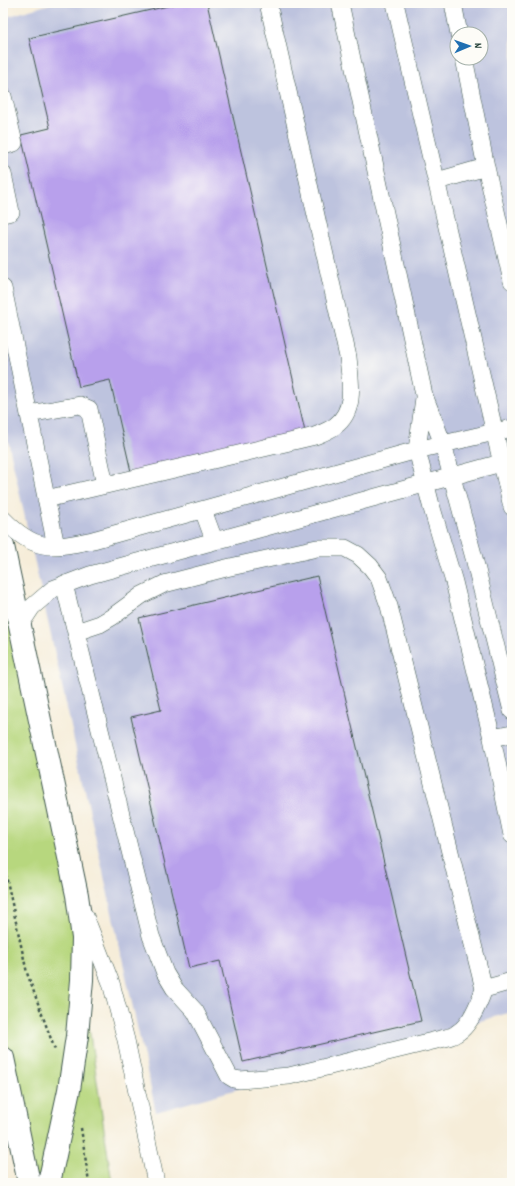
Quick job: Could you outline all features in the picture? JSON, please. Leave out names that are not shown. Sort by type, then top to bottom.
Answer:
[{"type":"main road","points":[[3,546],[77,895],[83,938],[82,980],[78,1029],[69,1090],[49,1183]]},
{"type":"main road","points":[[3,1058],[29,1183]]},
{"type":"lane","points":[[46,499],[315,436],[336,426],[346,414],[351,398],[348,358],[268,3]]},
{"type":"lane","points":[[340,3],[424,395],[443,444],[453,477],[512,711]]},
{"type":"lane","points":[[395,3],[494,433],[507,462],[512,506]]},
{"type":"lane","points":[[453,3],[457,26]]},
{"type":"lane","points":[[466,66],[486,167],[512,281]]},
{"type":"lane","points":[[3,96],[14,143],[3,146]]},
{"type":"lane","points":[[437,181],[486,167]]},
{"type":"lane","points":[[3,174],[11,212],[3,214]]},
{"type":"lane","points":[[3,288],[56,546]]},
{"type":"lane","points":[[424,395],[417,450],[454,582],[492,738],[512,835]]},
{"type":"lane","points":[[29,414],[80,405],[89,409],[105,485]]},
{"type":"lane","points":[[3,519],[16,532],[32,543],[49,547],[66,546],[203,510],[417,450],[512,428]]},
{"type":"lane","points":[[20,625],[32,607],[53,589],[90,575],[214,540],[426,485],[507,462]]},
{"type":"lane","points":[[203,510],[214,540]]},
{"type":"lane","points":[[64,584],[150,936],[165,973],[174,988],[195,1011],[229,1076],[240,1080],[289,1076],[445,1038],[458,1033],[477,1009],[484,989],[389,606],[379,578],[370,566],[358,555],[345,548],[317,548],[226,568],[164,584],[142,595],[106,620],[76,632]]},
{"type":"lane","points":[[492,738],[512,734]]},
{"type":"lane","points":[[77,895],[111,983],[126,1040],[156,1183]]},
{"type":"lane","points":[[484,989],[512,980]]},
{"type":"path","points":[[3,862],[27,973],[56,1053]]},
{"type":"path","points":[[81,1126],[89,1183]]},
{"type":"shaded area","points":[[53,3],[512,3],[512,1012],[156,1112],[3,418],[3,18]]},
{"type":"green space","points":[[3,547],[83,938],[46,1183],[29,1183],[3,1058]]},
{"type":"green space","points":[[82,980],[112,1183],[49,1183]]},
{"type":"building","points":[[181,3],[207,3],[306,436],[132,476],[110,380],[79,387],[21,135],[50,128],[29,38]]},
{"type":"building","points":[[317,576],[421,1021],[243,1062],[220,961],[189,968],[131,717],[161,710],[139,618]]}]
